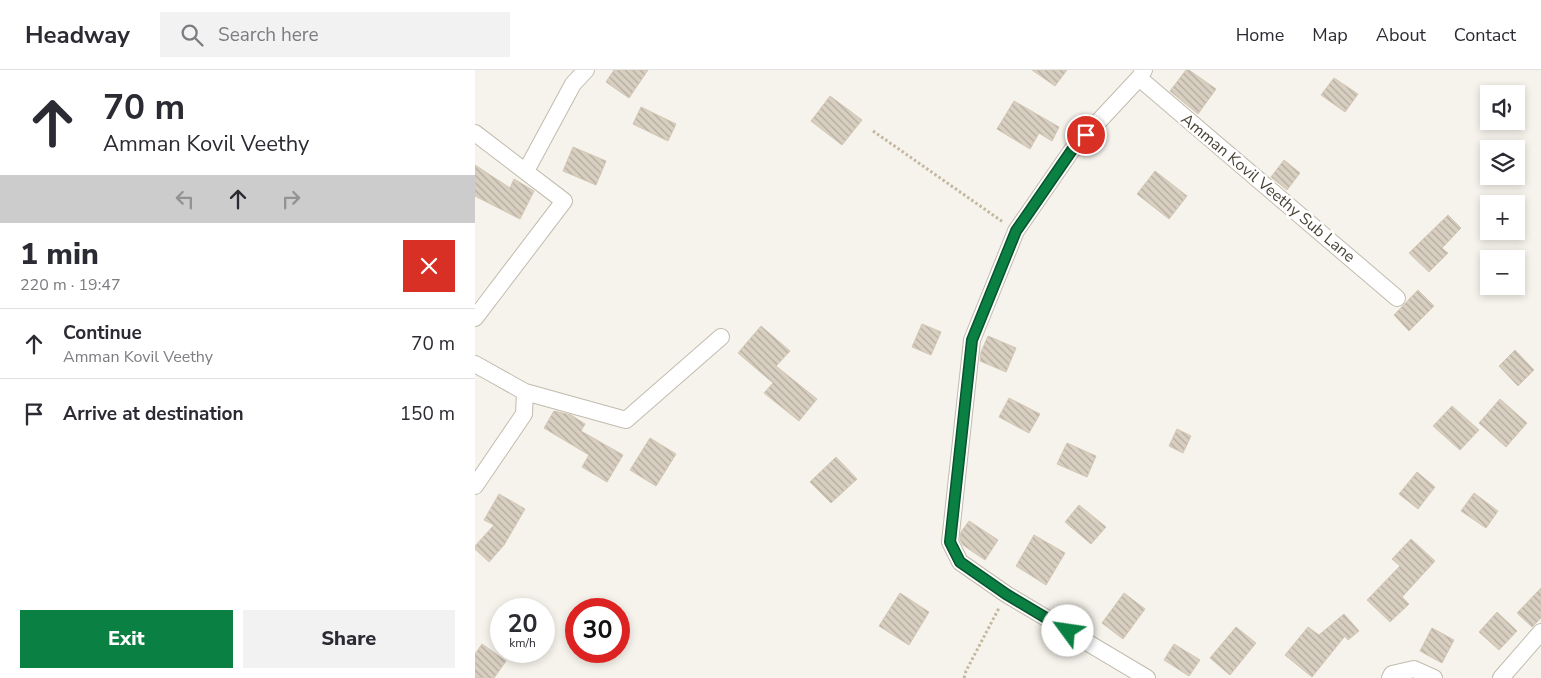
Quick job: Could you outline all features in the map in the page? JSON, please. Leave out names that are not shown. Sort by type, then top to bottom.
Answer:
[{"type":"street","points":[[526,172],[573,84],[586,70]]},
{"type":"street","points":[[1142,74],[1072,150],[1016,231],[972,340],[950,542],[960,562],[1006,594],[1147,678]]},
{"type":"street","name":"Amman Kovil Veethy Sub Lane","points":[[1142,74],[1397,298]]},
{"type":"street","points":[[475,133],[564,201],[475,318]]},
{"type":"street","points":[[475,364],[525,392],[626,420],[721,337]]},
{"type":"street","points":[[475,486],[524,414],[525,392]]},
{"type":"street","points":[[1501,678],[1541,632]]},
{"type":"street","points":[[1390,678],[1392,674],[1414,669],[1434,678]]},
{"type":"path","points":[[873,131],[1016,231]]},
{"type":"path","points":[[964,678],[1006,594]]},
{"type":"building","points":[[614,70],[648,70],[629,98],[606,82]]},
{"type":"building","points":[[1032,70],[1067,70],[1055,86]]},
{"type":"building","points":[[1186,70],[1189,70],[1216,89],[1198,114],[1170,91]]},
{"type":"building","points":[[1334,78],[1358,94],[1345,112],[1321,95]]},
{"type":"building","points":[[830,96],[862,120],[842,145],[811,121]]},
{"type":"building","points":[[1014,101],[1059,127],[1052,141],[1039,133],[1030,149],[997,129]]},
{"type":"building","points":[[641,107],[676,124],[668,141],[633,124]]},
{"type":"building","points":[[573,147],[606,161],[596,185],[563,171]]},
{"type":"building","points":[[1284,160],[1300,173],[1287,190],[1271,177]]},
{"type":"building","points":[[475,165],[510,188],[514,179],[534,191],[520,219],[475,196]]},
{"type":"building","points":[[1155,171],[1187,196],[1169,219],[1137,194]]},
{"type":"building","points":[[1448,215],[1461,228],[1442,248],[1448,253],[1429,272],[1409,253]]},
{"type":"building","points":[[1418,290],[1434,306],[1409,331],[1394,315]]},
{"type":"building","points":[[922,324],[941,332],[931,355],[912,347]]},
{"type":"building","points":[[761,326],[790,351],[776,366],[817,399],[799,421],[764,393],[773,383],[738,353]]},
{"type":"building","points":[[988,336],[1016,348],[1006,372],[980,361],[981,352]]},
{"type":"building","points":[[1515,350],[1534,370],[1518,386],[1499,366]]},
{"type":"building","points":[[1009,398],[1040,414],[1029,433],[999,417]]},
{"type":"building","points":[[1500,399],[1527,423],[1506,447],[1479,423]]},
{"type":"building","points":[[1452,406],[1479,430],[1460,450],[1433,426]]},
{"type":"building","points":[[554,411],[571,415],[585,424],[581,431],[623,455],[607,482],[582,467],[589,455],[544,428]]},
{"type":"building","points":[[1177,429],[1191,436],[1183,453],[1169,446]]},
{"type":"building","points":[[650,438],[676,454],[656,486],[630,470]]},
{"type":"building","points":[[1067,443],[1096,456],[1087,477],[1057,464]]},
{"type":"building","points":[[836,457],[857,479],[831,503],[810,482]]},
{"type":"building","points":[[1417,472],[1435,487],[1418,509],[1399,494]]},
{"type":"building","points":[[1474,493],[1498,511],[1486,528],[1461,511]]},
{"type":"building","points":[[499,494],[525,509],[504,545],[489,562],[475,549],[475,546],[494,525],[484,520]]},
{"type":"building","points":[[1079,505],[1106,527],[1091,544],[1065,522]]},
{"type":"building","points":[[969,521],[998,540],[985,560],[963,545],[960,540],[961,532]]},
{"type":"building","points":[[1034,535],[1065,553],[1046,585],[1016,566]]},
{"type":"building","points":[[1411,539],[1435,561],[1402,597],[1409,604],[1390,622],[1367,600],[1400,566],[1392,559]]},
{"type":"building","points":[[1541,588],[1541,618],[1532,627],[1517,613]]},
{"type":"building","points":[[900,593],[929,612],[909,645],[879,626]]},
{"type":"building","points":[[1124,593],[1145,609],[1123,639],[1102,623]]},
{"type":"building","points":[[1497,612],[1517,631],[1499,650],[1479,632]]},
{"type":"building","points":[[1344,614],[1359,631],[1348,640],[1345,636],[1312,677],[1285,655],[1308,627],[1319,635]]},
{"type":"building","points":[[1236,627],[1256,643],[1230,675],[1210,658]]},
{"type":"building","points":[[1432,628],[1454,640],[1442,663],[1420,651]]},
{"type":"building","points":[[482,644],[490,650],[490,663],[505,663],[494,678],[475,678],[475,654]]},
{"type":"building","points":[[1174,644],[1200,660],[1189,676],[1164,660]]},
{"type":"route","points":[[1068,631],[1006,594],[960,562],[950,542],[972,340],[1016,231],[1072,150],[1086,135]]}]
